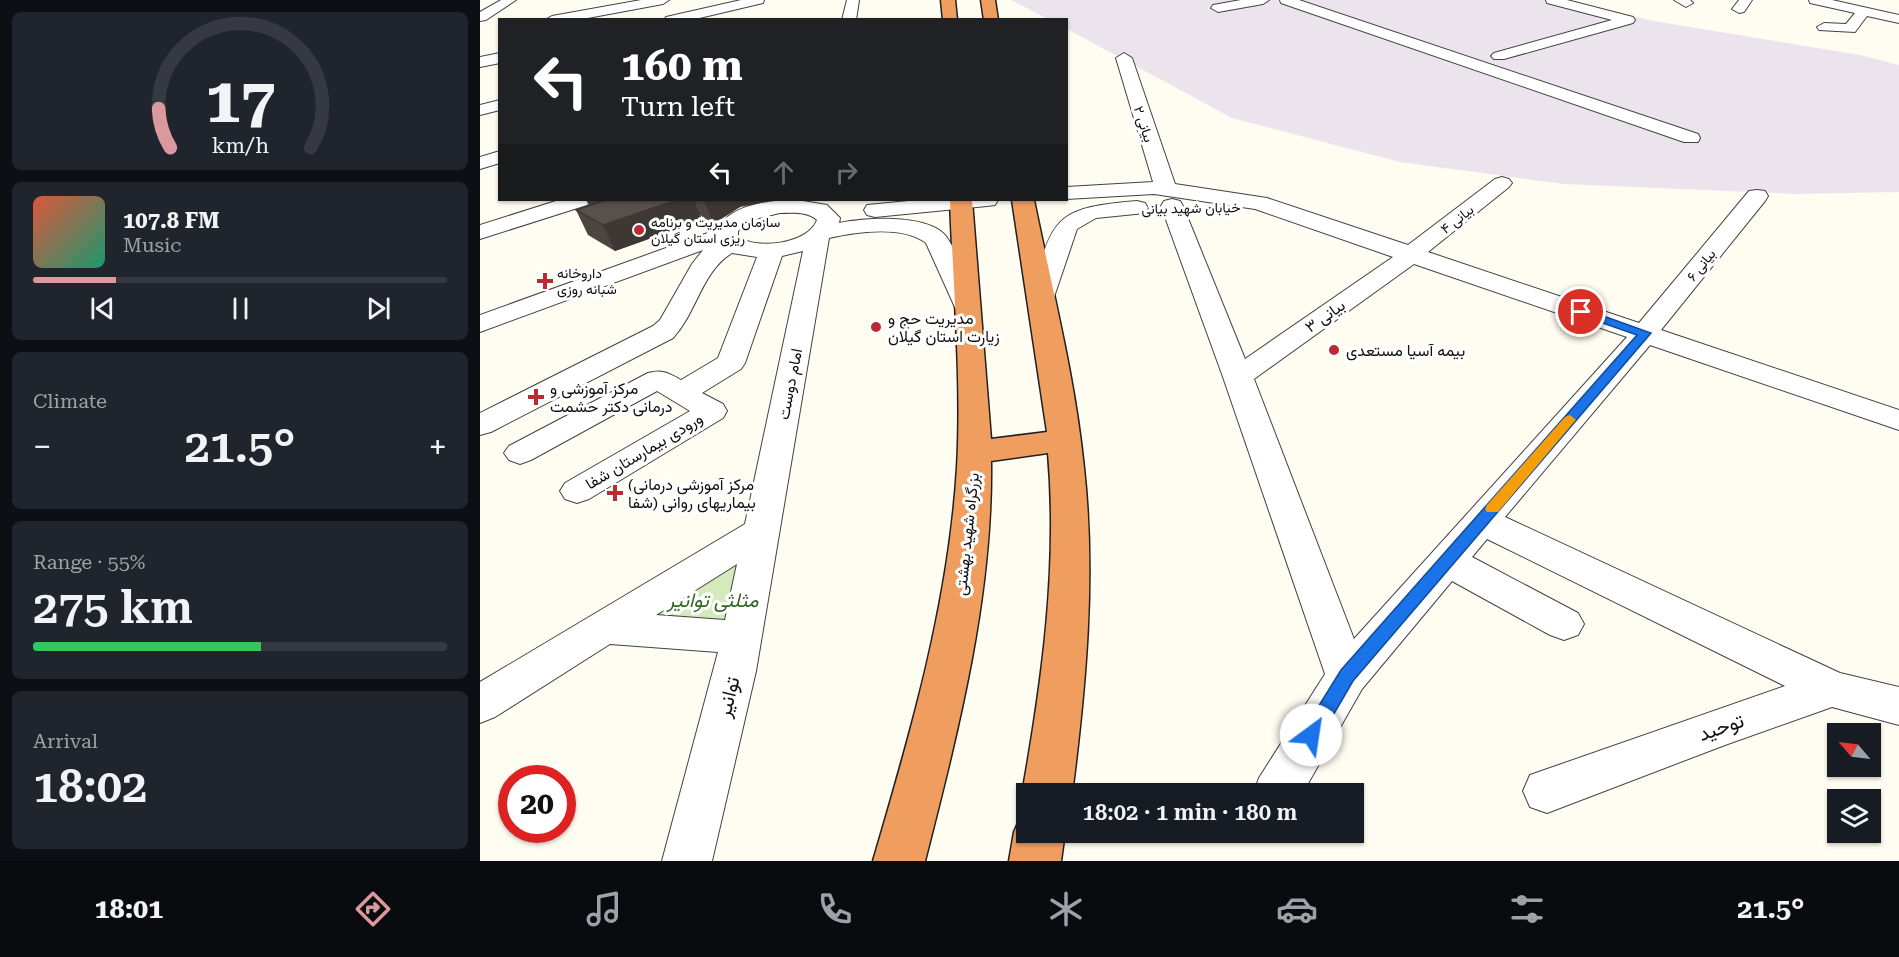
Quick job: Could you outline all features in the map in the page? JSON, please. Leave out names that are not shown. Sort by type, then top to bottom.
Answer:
[{"type":"highway","points":[[948,0],[950,18]]},
{"type":"highway","points":[[988,0],[991,18]]},
{"type":"highway","name":"بزرگراه شهید بهشتی","points":[[898,861],[929,749],[952,648],[970,530],[974,452],[967,308],[970,201]]},
{"type":"highway","points":[[1023,201],[1064,440],[1069,521],[1067,608],[1059,709],[1049,783]]},
{"type":"highway","points":[[974,452],[1064,440]]},
{"type":"highway","points":[[1035,861],[1038,843]]},
{"type":"street","points":[[484,26],[510,0]]},
{"type":"street","points":[[554,18],[576,0]]},
{"type":"street","points":[[562,18],[663,0]]},
{"type":"street","points":[[680,18],[758,0]]},
{"type":"street","points":[[844,18],[853,0]]},
{"type":"street","points":[[1218,8],[1263,0]]},
{"type":"street","points":[[1286,0],[1690,138]]},
{"type":"street","points":[[1499,56],[1628,20],[1552,0]]},
{"type":"street","points":[[1815,0],[1862,7],[1899,19]]},
{"type":"street","points":[[1824,27],[1850,29],[1862,7]]},
{"type":"street","points":[[480,62],[498,58]]},
{"type":"street","name":"بیانی ۲","points":[[1124,58],[1169,198],[1238,376],[1347,676]]},
{"type":"street","points":[[480,110],[498,106]]},
{"type":"street","points":[[480,163],[498,158]]},
{"type":"street","name":"بیانی ۴","points":[[1412,254],[1502,183]]},
{"type":"street","name":"خیابان شهید بیانی","points":[[1068,192],[1138,188],[1169,198],[1285,211],[1899,420]]},
{"type":"street","name":"بیانی ۶","points":[[1283,783],[1347,676],[1645,333],[1757,196]]},
{"type":"street","name":"خیابان شهید بیانی","points":[[1040,300],[1064,231],[1070,222],[1083,216],[1169,198]]},
{"type":"street","points":[[480,232],[576,201]]},
{"type":"street","points":[[480,425],[663,332],[671,324],[704,264],[727,239],[736,221],[784,201]]},
{"type":"street","points":[[480,324],[727,239],[747,250],[772,250],[795,246],[816,217],[841,212],[959,201]]},
{"type":"street","points":[[751,214],[787,206],[816,217],[914,227],[928,232],[936,240],[967,308]]},
{"type":"street","name":"امام دوست","points":[[760,532],[816,217]]},
{"type":"street","name":"ورودی بیمارستان شفا","points":[[577,491],[712,411],[681,393],[731,363],[772,250]]},
{"type":"street","name":"بیانی ۳","points":[[1238,376],[1412,254]]},
{"type":"street","points":[[520,453],[658,379],[681,393]]},
{"type":"street","points":[[1482,521],[1832,689],[1899,706]]},
{"type":"street","points":[[480,704],[760,532]]},
{"type":"street","name":"توانیر","points":[[687,861],[742,637],[760,532]]},
{"type":"street","points":[[1447,561],[1564,624]]},
{"type":"street","points":[[604,628],[742,637]]},
{"type":"street","name":"توحید","points":[[1547,791],[1717,728],[1832,689]]},
{"type":"shaded area","points":[[1011,0],[1564,0],[1654,21],[1860,55],[1899,65],[1899,192],[1796,194],[1564,184],[1400,162],[1232,118],[1068,30],[1068,18],[1046,18]]},
{"type":"green space","name":"مثلثی توانیر","points":[[748,549],[732,627],[642,619]]},
{"type":"building","points":[[603,201],[674,201],[603,225],[576,210]]},
{"type":"slow traffic","points":[[1492,509],[1570,420]]},
{"type":"place","name":"سازمان مدیریت و برنامه ریزی استان گیلان","points":[[639,230]]},
{"type":"place","name":"داروخانه شبانه روزی","points":[[545,281]]},
{"type":"place","name":"مدیریت حج و زیارت استان گیلان","points":[[876,327]]},
{"type":"place","name":"بیمه آسیا مستعدی","points":[[1334,350]]},
{"type":"place","name":"مرکز آموزشی و ‌درمانی دکتر حشمت","points":[[536,397]]},
{"type":"place","name":"(مرکز آموزشی درمانی بیماریهای روانی (شفا","points":[[615,493]]},
{"type":"route","points":[[1311,735],[1347,676],[1645,333],[1581,312]]}]
